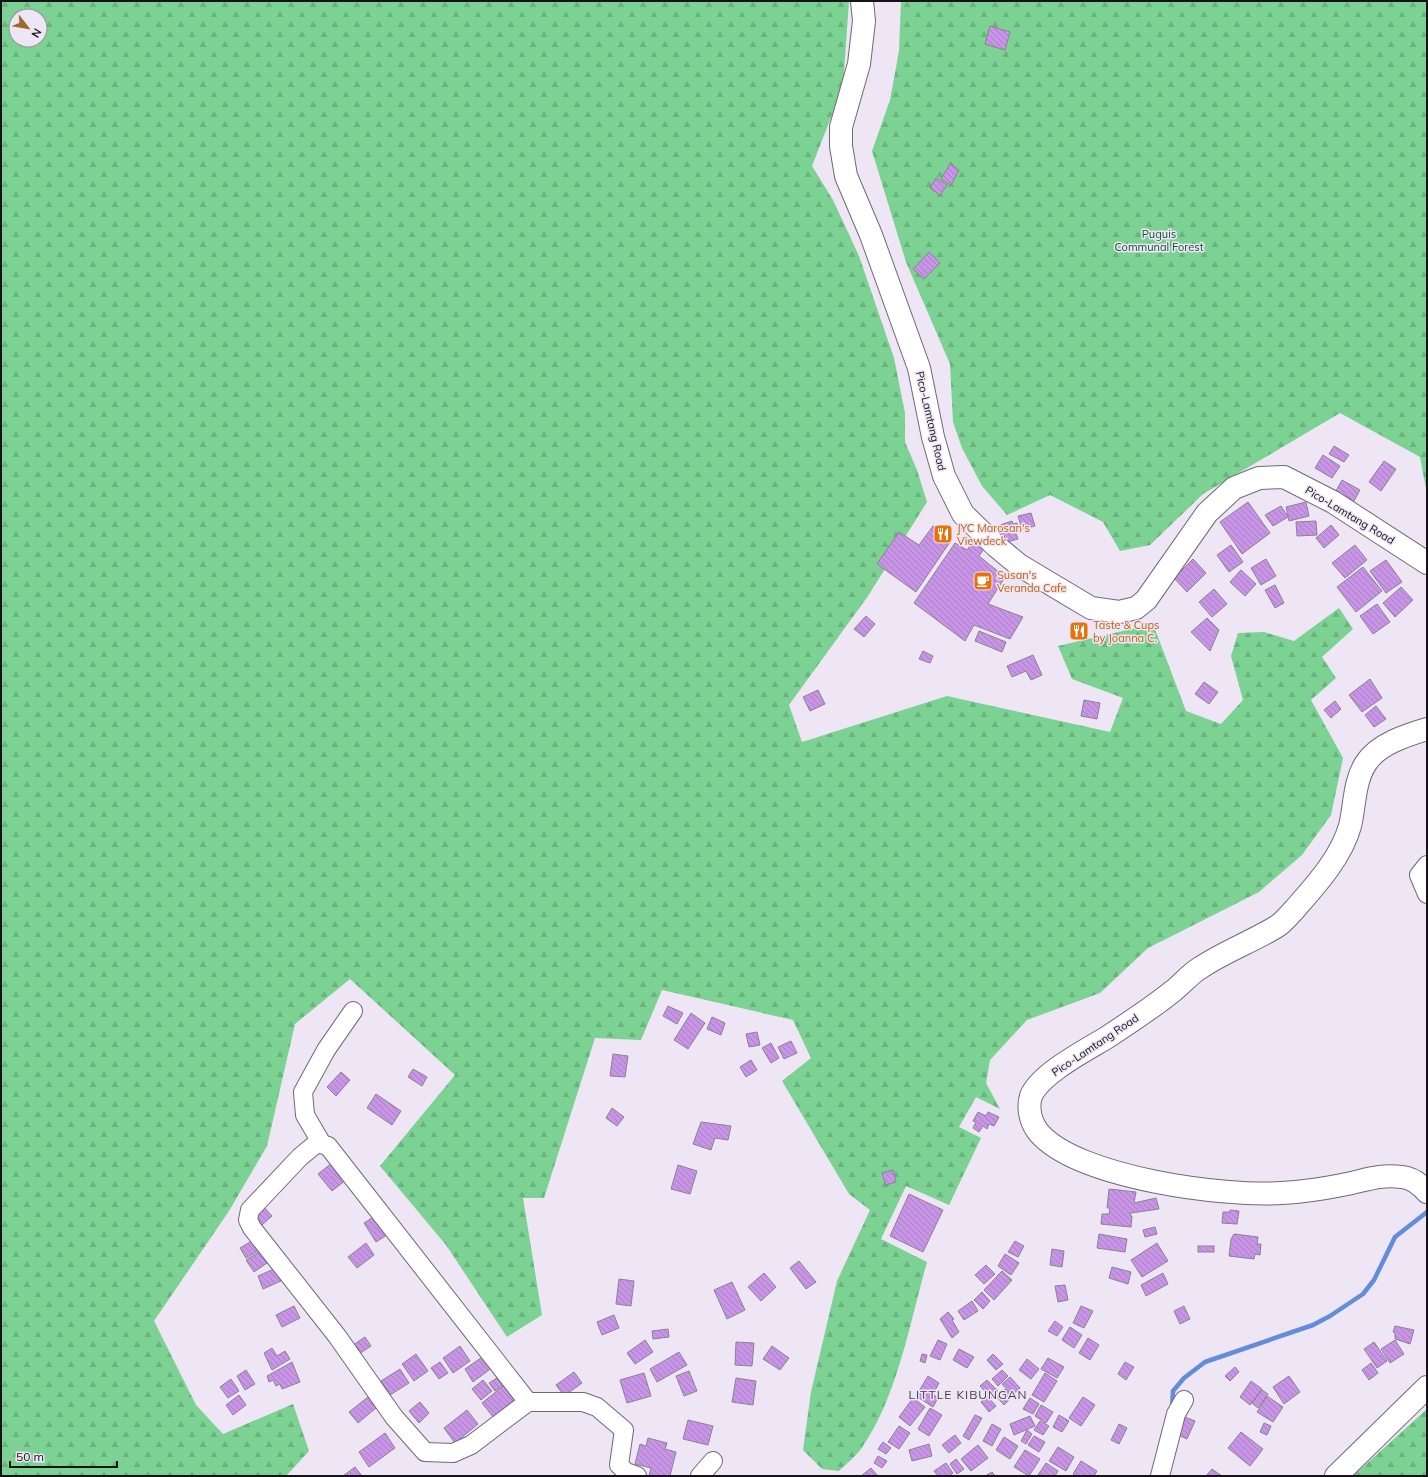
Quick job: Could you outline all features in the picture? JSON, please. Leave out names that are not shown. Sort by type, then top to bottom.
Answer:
[{"type":"main road","name":"Pico-Lamtang Road","points":[[862,1],[864,21],[859,64],[840,127],[841,146],[846,176],[906,327],[919,368],[933,437],[944,476],[963,514],[996,546],[1019,565],[1091,608],[1119,612],[1136,608],[1146,600],[1207,513],[1234,488],[1259,478],[1284,477],[1333,502],[1427,563]]},
{"type":"main road","name":"Pico-Lamtang Road","points":[[1427,729],[1394,741],[1377,751],[1366,762],[1358,782],[1349,828],[1338,854],[1312,889],[1279,925],[1198,969],[1174,991],[1106,1038],[1075,1056],[1039,1085],[1032,1095],[1029,1110],[1032,1123],[1040,1134],[1051,1144],[1087,1163],[1142,1178],[1196,1188],[1281,1193],[1344,1185],[1376,1176],[1404,1177],[1416,1181],[1427,1192]]},
{"type":"main road","points":[[1336,1476],[1427,1386]]},
{"type":"street","points":[[1427,865],[1419,875],[1427,894]]},
{"type":"street","points":[[322,1144],[305,1115],[303,1092],[326,1050],[353,1011]]},
{"type":"street","points":[[528,1402],[328,1146],[317,1144],[300,1157],[250,1210],[248,1220],[252,1228],[337,1336],[394,1417],[425,1452],[453,1453],[471,1445],[528,1402],[583,1402],[596,1408],[624,1430],[619,1465],[626,1472],[637,1476]]},
{"type":"street","points":[[1160,1476],[1176,1414],[1184,1400]]},
{"type":"street","points":[[700,1476],[713,1461]]},
{"type":"green space","points":[[1,1],[849,1],[843,87],[812,166],[833,200],[859,256],[894,358],[905,413],[905,442],[917,470],[927,502],[868,596],[789,705],[802,742],[947,696],[1110,732],[1123,698],[1072,679],[1058,646],[1153,624],[1186,711],[1221,724],[1243,700],[1231,656],[1238,633],[1264,632],[1294,641],[1339,608],[1353,629],[1322,657],[1336,678],[1311,700],[1343,758],[1331,815],[1302,855],[1259,892],[1148,948],[1100,993],[1027,1020],[990,1060],[986,1083],[1000,1109],[976,1097],[959,1127],[981,1138],[949,1205],[906,1186],[881,1239],[927,1262],[901,1359],[884,1407],[861,1449],[839,1471],[822,1469],[803,1450],[811,1392],[837,1281],[870,1210],[849,1194],[782,1081],[811,1058],[793,1020],[662,990],[641,1040],[595,1038],[544,1198],[523,1198],[542,1315],[507,1337],[446,1245],[380,1166],[455,1075],[350,979],[295,1024],[267,1146],[229,1211],[154,1321],[196,1405],[223,1434],[293,1404],[309,1451],[286,1476],[1,1476]]},
{"type":"green space","name":"Puguis Communal Forest","points":[[901,1],[1427,1],[1427,494],[1420,457],[1340,413],[1203,494],[1150,545],[1120,551],[1103,522],[1050,495],[1007,515],[982,486],[962,448],[953,422],[950,364],[906,262],[872,151],[890,100],[899,51]]},
{"type":"green space","points":[[1427,1409],[1427,1476],[1353,1476]]},
{"type":"building","points":[[990,26],[1010,32],[1005,50],[985,44]]},
{"type":"building","points":[[950,164],[959,170],[951,185],[941,179]]},
{"type":"building","points":[[936,178],[947,185],[940,195],[930,188]]},
{"type":"building","points":[[929,252],[940,263],[924,279],[913,269]]},
{"type":"building","points":[[1334,446],[1349,455],[1344,462],[1329,454]]},
{"type":"building","points":[[1323,455],[1340,466],[1332,478],[1315,468]]},
{"type":"building","points":[[1384,461],[1396,469],[1381,491],[1369,482]]},
{"type":"building","points":[[1342,480],[1360,490],[1354,501],[1336,491]]},
{"type":"building","points":[[1248,502],[1270,533],[1242,554],[1220,522]]},
{"type":"building","points":[[1306,502],[1309,516],[1289,521],[1286,507]]},
{"type":"building","points":[[1281,506],[1288,517],[1273,526],[1265,515]]},
{"type":"building","points":[[1031,513],[1035,526],[1022,529],[1018,516]]},
{"type":"building","points":[[1012,521],[1013,524],[1017,523],[1019,530],[1015,531],[1018,539],[1003,543],[997,526]]},
{"type":"building","points":[[1316,521],[1317,535],[1297,536],[1296,522]]},
{"type":"building","points":[[1331,525],[1339,535],[1324,548],[1316,538]]},
{"type":"building","points":[[933,526],[952,539],[916,592],[877,564],[899,532],[919,545]]},
{"type":"building","points":[[973,542],[984,549],[979,556],[1005,577],[988,604],[1023,617],[1010,639],[974,625],[965,641],[914,603],[955,543],[967,550]]},
{"type":"building","points":[[1231,545],[1243,562],[1229,572],[1217,555]]},
{"type":"building","points":[[1355,545],[1367,560],[1345,578],[1332,563]]},
{"type":"building","points":[[1193,559],[1206,573],[1187,592],[1174,578]]},
{"type":"building","points":[[1266,559],[1276,576],[1261,585],[1251,568]]},
{"type":"building","points":[[1386,560],[1402,582],[1386,593],[1370,571]]},
{"type":"building","points":[[1363,567],[1382,591],[1356,612],[1337,587]]},
{"type":"building","points":[[1241,570],[1256,584],[1245,596],[1230,582]]},
{"type":"building","points":[[1275,585],[1284,603],[1275,608],[1265,590]]},
{"type":"building","points":[[1401,587],[1413,600],[1395,617],[1383,603]]},
{"type":"building","points":[[1214,589],[1227,604],[1212,617],[1199,602]]},
{"type":"building","points":[[1377,604],[1390,622],[1373,634],[1360,616]]},
{"type":"building","points":[[866,616],[875,624],[864,637],[854,629]]},
{"type":"building","points":[[1207,618],[1219,630],[1210,651],[1191,632]]},
{"type":"building","points":[[979,631],[1006,642],[1002,652],[975,641]]},
{"type":"building","points":[[923,651],[933,656],[930,663],[919,659]]},
{"type":"building","points":[[1033,655],[1042,675],[1031,680],[1026,671],[1012,677],[1007,666]]},
{"type":"building","points":[[1370,679],[1382,698],[1362,712],[1349,695]]},
{"type":"building","points":[[1204,682],[1218,692],[1209,704],[1195,694]]},
{"type":"building","points":[[818,690],[825,704],[810,711],[803,697]]},
{"type":"building","points":[[1084,700],[1100,703],[1097,719],[1081,716]]},
{"type":"building","points":[[1335,701],[1341,709],[1331,718],[1324,710]]},
{"type":"building","points":[[1376,706],[1386,719],[1374,727],[1365,715]]},
{"type":"building","points":[[668,1006],[683,1013],[677,1024],[663,1016]]},
{"type":"building","points":[[691,1013],[705,1023],[688,1049],[674,1040]]},
{"type":"building","points":[[712,1017],[725,1023],[721,1035],[707,1029]]},
{"type":"building","points":[[757,1032],[760,1045],[749,1047],[746,1034]]},
{"type":"building","points":[[791,1041],[797,1053],[784,1059],[778,1047]]},
{"type":"building","points":[[771,1043],[779,1058],[771,1063],[762,1048]]},
{"type":"building","points":[[613,1054],[628,1056],[625,1077],[610,1076]]},
{"type":"building","points":[[751,1060],[757,1070],[746,1077],[740,1067]]},
{"type":"building","points":[[413,1069],[427,1077],[422,1086],[408,1077]]},
{"type":"building","points":[[341,1072],[350,1080],[336,1096],[327,1087]]},
{"type":"building","points":[[376,1094],[401,1111],[392,1125],[367,1108]]},
{"type":"building","points":[[612,1108],[624,1117],[617,1126],[606,1118]]},
{"type":"building","points":[[978,1112],[986,1116],[988,1112],[999,1117],[994,1126],[989,1124],[987,1129],[983,1126],[979,1132],[973,1128],[976,1122],[973,1121]]},
{"type":"building","points":[[701,1122],[731,1126],[728,1140],[715,1138],[711,1150],[693,1144]]},
{"type":"building","points":[[337,1159],[351,1176],[332,1191],[318,1174]]},
{"type":"building","points":[[678,1165],[697,1171],[690,1194],[671,1189]]},
{"type":"building","points":[[893,1170],[896,1182],[886,1185],[882,1173]]},
{"type":"building","points":[[1109,1189],[1136,1192],[1134,1203],[1156,1198],[1159,1209],[1131,1213],[1131,1227],[1101,1224],[1102,1214],[1109,1214],[1110,1208],[1107,1208]]},
{"type":"building","points":[[909,1194],[943,1210],[923,1252],[890,1236]]},
{"type":"building","points":[[263,1206],[272,1216],[262,1225],[253,1215]]},
{"type":"building","points":[[1230,1210],[1239,1211],[1237,1224],[1222,1223],[1223,1212],[1230,1212]]},
{"type":"building","points":[[378,1214],[390,1233],[376,1242],[364,1223]]},
{"type":"building","points":[[1155,1227],[1157,1234],[1145,1237],[1143,1230]]},
{"type":"building","points":[[1099,1234],[1127,1239],[1125,1252],[1097,1248]]},
{"type":"building","points":[[1234,1234],[1258,1237],[1257,1244],[1261,1244],[1260,1255],[1255,1254],[1254,1259],[1229,1256],[1231,1239]]},
{"type":"building","points":[[255,1239],[261,1249],[246,1258],[240,1248]]},
{"type":"building","points":[[1015,1241],[1024,1246],[1018,1257],[1008,1252]]},
{"type":"building","points":[[366,1243],[374,1255],[357,1268],[348,1257]]},
{"type":"building","points":[[1157,1243],[1168,1261],[1142,1277],[1131,1260]]},
{"type":"building","points":[[1198,1246],[1214,1246],[1214,1252],[1198,1252]]},
{"type":"building","points":[[1052,1249],[1064,1251],[1062,1267],[1050,1265]]},
{"type":"building","points":[[262,1250],[270,1261],[254,1272],[246,1260]]},
{"type":"building","points":[[1005,1254],[1019,1263],[1011,1275],[998,1266]]},
{"type":"building","points":[[799,1261],[816,1282],[806,1289],[790,1268]]},
{"type":"building","points":[[986,1265],[995,1274],[984,1284],[975,1275]]},
{"type":"building","points":[[1112,1267],[1131,1272],[1128,1284],[1109,1278]]},
{"type":"building","points":[[276,1268],[281,1281],[263,1289],[258,1276]]},
{"type":"building","points":[[1002,1271],[1012,1280],[994,1300],[984,1290]]},
{"type":"building","points":[[764,1273],[776,1287],[761,1301],[748,1287]]},
{"type":"building","points":[[1163,1273],[1168,1284],[1146,1296],[1141,1285]]},
{"type":"building","points":[[619,1279],[634,1281],[631,1306],[616,1304]]},
{"type":"building","points":[[732,1282],[745,1310],[727,1319],[714,1290]]},
{"type":"building","points":[[1065,1285],[1068,1300],[1058,1302],[1055,1286]]},
{"type":"building","points":[[982,1292],[990,1301],[983,1309],[974,1300]]},
{"type":"building","points":[[972,1301],[978,1311],[964,1320],[958,1311]]},
{"type":"building","points":[[294,1306],[300,1318],[282,1327],[276,1315]]},
{"type":"building","points":[[1081,1306],[1093,1311],[1084,1328],[1073,1323]]},
{"type":"building","points":[[1184,1306],[1190,1319],[1180,1324],[1174,1311]]},
{"type":"building","points":[[948,1312],[954,1319],[952,1320],[959,1332],[952,1338],[940,1319]]},
{"type":"building","points":[[614,1315],[619,1328],[602,1335],[597,1322]]},
{"type":"building","points":[[1055,1321],[1063,1327],[1057,1336],[1048,1331]]},
{"type":"building","points":[[1395,1326],[1414,1330],[1410,1344],[1395,1339],[1395,1333],[1393,1332]]},
{"type":"building","points":[[1070,1327],[1082,1335],[1074,1348],[1062,1340]]},
{"type":"building","points":[[668,1329],[669,1337],[653,1339],[652,1331]]},
{"type":"building","points":[[365,1337],[371,1346],[359,1354],[353,1345]]},
{"type":"building","points":[[1088,1338],[1099,1345],[1090,1360],[1079,1353]]},
{"type":"building","points":[[645,1340],[653,1352],[635,1364],[627,1353]]},
{"type":"building","points":[[938,1340],[947,1344],[940,1360],[930,1356]]},
{"type":"building","points":[[1395,1340],[1404,1354],[1390,1363],[1381,1349]]},
{"type":"building","points":[[736,1342],[754,1343],[752,1366],[735,1365]]},
{"type":"building","points":[[1374,1342],[1387,1361],[1377,1368],[1364,1349]]},
{"type":"building","points":[[460,1346],[470,1361],[453,1373],[443,1358]]},
{"type":"building","points":[[772,1346],[789,1358],[780,1370],[763,1359]]},
{"type":"building","points":[[272,1348],[277,1356],[285,1351],[290,1359],[272,1370],[264,1353]]},
{"type":"building","points":[[959,1349],[974,1357],[967,1368],[953,1360]]},
{"type":"building","points":[[679,1352],[687,1365],[657,1382],[650,1369]]},
{"type":"building","points":[[416,1354],[428,1371],[414,1381],[402,1364]]},
{"type":"building","points":[[922,1354],[927,1355],[925,1363],[920,1361]]},
{"type":"building","points":[[993,1354],[1003,1364],[996,1370],[987,1360]]},
{"type":"building","points":[[485,1355],[493,1367],[473,1382],[465,1369]]},
{"type":"building","points":[[1048,1358],[1064,1367],[1057,1378],[1041,1369]]},
{"type":"building","points":[[1027,1359],[1039,1369],[1031,1379],[1019,1370]]},
{"type":"building","points":[[292,1362],[300,1382],[282,1389],[280,1384],[276,1386],[273,1380],[269,1382],[267,1376]]},
{"type":"building","points":[[440,1362],[448,1373],[439,1379],[431,1368]]},
{"type":"building","points":[[1125,1362],[1134,1367],[1126,1380],[1118,1374]]},
{"type":"building","points":[[1371,1363],[1378,1373],[1369,1380],[1362,1370]]},
{"type":"building","points":[[1235,1367],[1239,1372],[1230,1381],[1225,1376]]},
{"type":"building","points":[[400,1369],[409,1383],[390,1395],[381,1381]]},
{"type":"building","points":[[246,1370],[255,1384],[245,1390],[237,1376]]},
{"type":"building","points":[[1002,1370],[1008,1376],[998,1386],[992,1379]]},
{"type":"building","points":[[689,1371],[697,1391],[684,1396],[676,1376]]},
{"type":"building","points":[[574,1372],[582,1383],[564,1396],[556,1385]]},
{"type":"building","points":[[644,1373],[651,1396],[627,1403],[620,1380]]},
{"type":"building","points":[[1045,1373],[1057,1381],[1044,1402],[1032,1395]]},
{"type":"building","points":[[928,1376],[939,1383],[933,1394],[938,1398],[933,1407],[916,1396]]},
{"type":"building","points":[[1289,1376],[1300,1392],[1284,1404],[1273,1387]]},
{"type":"building","points":[[1010,1377],[1020,1388],[1012,1395],[1002,1384]]},
{"type":"building","points":[[497,1378],[503,1385],[495,1391],[489,1383]]},
{"type":"building","points":[[736,1378],[756,1381],[753,1405],[732,1402]]},
{"type":"building","points":[[231,1379],[239,1391],[228,1398],[220,1387]]},
{"type":"building","points":[[483,1380],[492,1391],[481,1400],[472,1389]]},
{"type":"building","points":[[987,1380],[998,1391],[991,1398],[980,1386]]},
{"type":"building","points":[[1251,1381],[1262,1389],[1250,1405],[1240,1397]]},
{"type":"building","points":[[507,1383],[519,1398],[494,1418],[482,1403]]},
{"type":"building","points":[[1005,1389],[1012,1397],[1004,1405],[997,1397]]},
{"type":"building","points":[[1262,1390],[1268,1394],[1258,1408],[1252,1403]]},
{"type":"building","points":[[239,1395],[246,1405],[233,1415],[226,1405]]},
{"type":"building","points":[[987,1396],[996,1406],[989,1412],[981,1402]]},
{"type":"building","points":[[1267,1396],[1283,1407],[1273,1422],[1257,1412]]},
{"type":"building","points":[[368,1397],[376,1408],[358,1423],[349,1412]]},
{"type":"building","points":[[1083,1397],[1095,1405],[1081,1426],[1069,1418]]},
{"type":"building","points":[[913,1398],[925,1407],[910,1426],[899,1417]]},
{"type":"building","points":[[1030,1398],[1039,1404],[1033,1414],[1023,1409]]},
{"type":"building","points":[[420,1402],[429,1413],[419,1423],[409,1411]]},
{"type":"building","points":[[1041,1405],[1053,1412],[1046,1423],[1035,1416]]},
{"type":"building","points":[[930,1408],[942,1415],[929,1436],[918,1429]]},
{"type":"building","points":[[467,1410],[478,1424],[455,1443],[444,1428]]},
{"type":"building","points":[[975,1415],[982,1418],[969,1440],[963,1436]]},
{"type":"building","points":[[1059,1415],[1069,1421],[1062,1432],[1053,1427]]},
{"type":"building","points":[[1030,1416],[1035,1426],[1014,1435],[1010,1424]]},
{"type":"building","points":[[1185,1417],[1195,1421],[1187,1439],[1178,1435]]},
{"type":"building","points":[[688,1420],[713,1426],[708,1445],[683,1439]]},
{"type":"building","points":[[1040,1421],[1049,1426],[1043,1435],[1034,1430]]},
{"type":"building","points":[[1264,1423],[1271,1426],[1267,1435],[1260,1432]]},
{"type":"building","points":[[992,1424],[1001,1429],[992,1446],[983,1441]]},
{"type":"building","points":[[1119,1424],[1127,1428],[1119,1444],[1111,1440]]},
{"type":"building","points":[[899,1426],[910,1433],[899,1449],[888,1442]]},
{"type":"building","points":[[1027,1430],[1032,1434],[1026,1444],[1021,1441]]},
{"type":"building","points":[[1241,1432],[1263,1449],[1250,1466],[1228,1448]]},
{"type":"building","points":[[385,1433],[395,1448],[369,1467],[359,1452]]},
{"type":"building","points":[[955,1435],[961,1443],[949,1453],[942,1445]]},
{"type":"building","points":[[1034,1436],[1045,1442],[1039,1452],[1028,1445]]},
{"type":"building","points":[[1004,1437],[1018,1446],[1010,1459],[996,1450]]},
{"type":"building","points":[[648,1438],[667,1443],[665,1449],[676,1452],[670,1476],[649,1476],[651,1468],[635,1464],[640,1444],[646,1446]]},
{"type":"building","points":[[883,1442],[891,1448],[886,1454],[878,1449]]},
{"type":"building","points":[[929,1444],[932,1456],[912,1461],[909,1450]]},
{"type":"building","points":[[978,1445],[988,1458],[971,1471],[961,1459]]},
{"type":"building","points":[[1058,1447],[1074,1457],[1066,1471],[1049,1461]]},
{"type":"building","points":[[1025,1450],[1040,1459],[1029,1476],[1014,1467]]},
{"type":"building","points":[[878,1456],[887,1461],[882,1468],[874,1463]]},
{"type":"building","points":[[956,1459],[964,1469],[957,1474],[950,1464]]},
{"type":"building","points":[[1081,1461],[1097,1471],[1094,1476],[1077,1476],[1073,1474]]},
{"type":"building","points":[[946,1463],[953,1473],[949,1476],[938,1476],[934,1471]]},
{"type":"building","points":[[1046,1463],[1058,1471],[1055,1476],[1038,1475]]},
{"type":"building","points":[[355,1467],[362,1476],[343,1476]]},
{"type":"building","points":[[871,1468],[878,1476],[861,1476]]},
{"type":"building","points":[[1212,1469],[1222,1476],[1206,1476]]},
{"type":"building","points":[[992,1472],[995,1476],[985,1476]]},
{"type":"waterway","points":[[1172,1408],[1173,1391],[1184,1378],[1205,1362],[1313,1325],[1330,1316],[1363,1294],[1374,1280],[1395,1237],[1427,1212]]},
{"type":"place","name":"JYC Marosan's Viewdeck","points":[[943,534]]},
{"type":"place","name":"Susan's Veranda Cafe","points":[[983,581]]},
{"type":"place","name":"Taste & Cups by Joanna C.","points":[[1079,631]]},
{"type":"district","name":"LITTLE KIBUNGAN","points":[[968,1395]]}]
